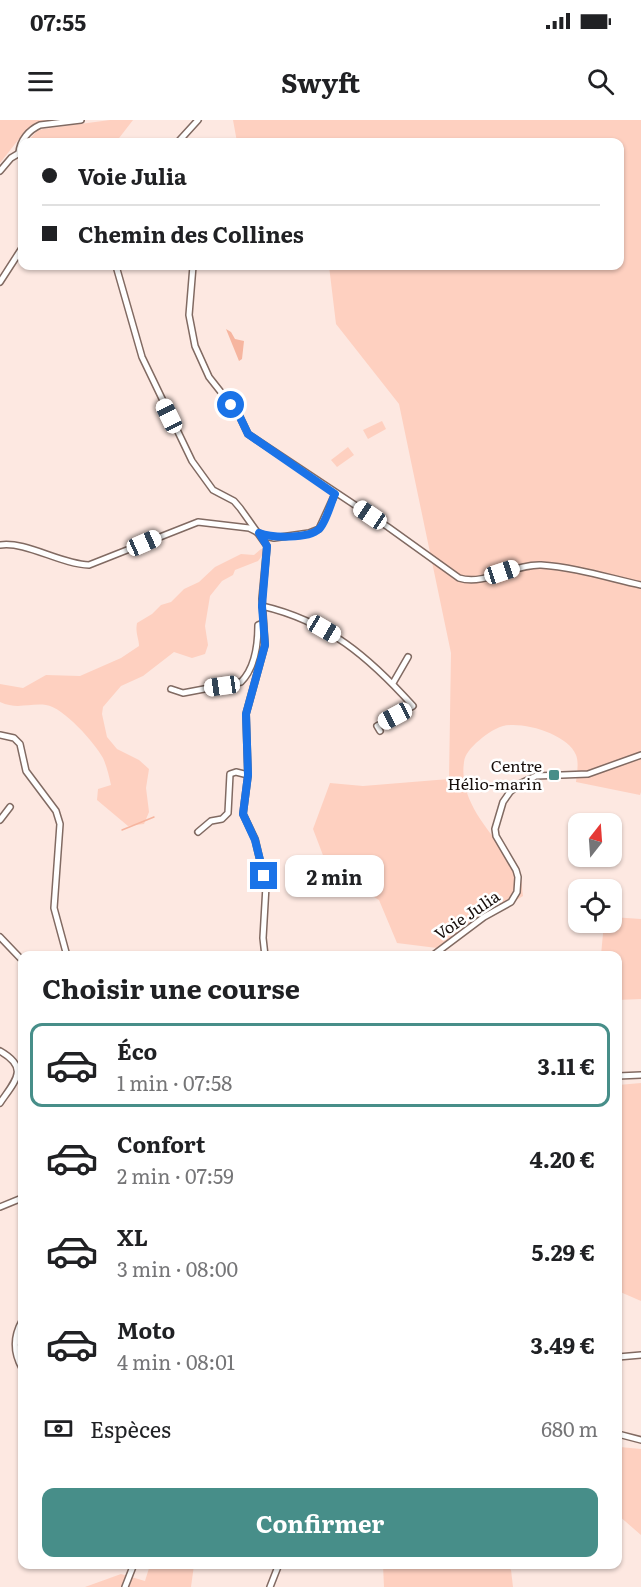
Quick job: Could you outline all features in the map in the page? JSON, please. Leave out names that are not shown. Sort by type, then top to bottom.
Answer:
[{"type":"street","points":[[24,138],[40,125],[81,120]]},
{"type":"street","points":[[182,138],[198,120]]},
{"type":"street","points":[[0,171],[11,158],[18,154]]},
{"type":"street","points":[[0,282],[18,254]]},
{"type":"street","points":[[118,270],[142,357],[192,460],[209,485],[234,501],[267,546],[262,606],[264,651],[245,720],[248,775],[243,814],[255,840],[266,886],[264,951]]},
{"type":"street","points":[[193,270],[190,332],[201,362],[239,415],[248,434],[335,494],[388,527],[459,578],[476,580],[514,568],[541,565],[641,585]]},
{"type":"street","points":[[0,545],[13,545],[72,563],[89,565],[198,522],[244,526],[274,538],[315,531],[322,526],[335,494]]},
{"type":"street","points":[[262,606],[310,621],[338,637],[393,683],[413,706],[377,726],[381,731]]},
{"type":"street","points":[[171,689],[183,693],[241,682],[246,677],[258,646],[258,625],[263,623]]},
{"type":"street","points":[[393,683],[408,657]]},
{"type":"street","points":[[0,735],[14,738],[20,744],[26,771],[53,806],[60,819],[54,908],[66,951]]},
{"type":"street","name":"Voie Julia","points":[[439,951],[484,917],[511,902],[517,892],[516,870],[496,836],[495,829],[503,802],[510,792],[521,783],[537,776],[588,774],[641,754]]},
{"type":"street","points":[[198,832],[211,821],[222,819],[228,813],[230,774],[236,772],[248,775]]},
{"type":"street","points":[[0,820],[10,807]]},
{"type":"street","points":[[0,937],[18,956]]},
{"type":"street","points":[[0,1051],[13,1059],[18,1073],[0,1103]]},
{"type":"street","points":[[622,1076],[641,1075]]},
{"type":"street","points":[[0,1207],[18,1200]]},
{"type":"street","points":[[18,1330],[15,1337],[18,1357]]},
{"type":"street","points":[[622,1357],[641,1355]]},
{"type":"street","points":[[622,1435],[641,1440]]},
{"type":"street","points":[[125,1587],[132,1569]]},
{"type":"street","points":[[270,1587],[277,1569]]},
{"type":"shaded area","points":[[0,120],[53,120],[34,125],[26,130],[0,163]]},
{"type":"shaded area","points":[[110,120],[133,120],[119,138],[31,138],[37,131]]},
{"type":"shaded area","points":[[233,120],[641,120],[641,792],[640,795],[576,782],[578,768],[576,755],[564,741],[555,735],[533,727],[512,725],[499,727],[485,735],[468,751],[466,756],[463,775],[465,787],[481,821],[519,871],[523,896],[437,948],[397,943],[379,900],[329,871],[313,829],[330,783],[363,786],[449,779],[451,653],[399,404],[336,324],[329,270],[624,270],[624,138],[236,138]]},
{"type":"shaded area","points":[[226,329],[235,339],[244,341],[242,359],[239,361]]},
{"type":"shaded area","points":[[382,421],[386,429],[368,439],[363,430]]},
{"type":"shaded area","points":[[348,447],[354,455],[337,467],[331,460]]},
{"type":"shaded area","points":[[261,549],[262,556],[258,561],[235,570],[233,575],[222,581],[210,596],[205,626],[208,645],[205,654],[192,658],[174,652],[143,676],[121,686],[103,707],[102,714],[107,737],[117,749],[139,760],[149,769],[146,788],[149,812],[144,824],[128,826],[97,800],[98,789],[111,785],[103,758],[86,735],[53,707],[46,705],[12,706],[0,702],[0,684],[23,688],[46,675],[80,676],[121,658],[139,646],[137,623],[161,605],[171,602],[184,589],[199,582],[215,567],[241,554],[254,555]]},
{"type":"shaded area","points":[[622,918],[641,919],[641,999],[622,1000],[622,951],[601,951],[603,933],[622,933]]},
{"type":"shaded area","points":[[641,1083],[641,1301],[622,1293],[622,1085]]},
{"type":"shaded area","points":[[622,1447],[641,1449],[641,1535],[622,1518]]},
{"type":"shaded area","points":[[149,1569],[193,1569],[191,1587],[85,1587],[121,1574],[145,1581]]},
{"type":"shaded area","points":[[383,1569],[510,1569],[513,1587],[384,1587]]},
{"type":"waterway","points":[[122,830],[154,817]]},
{"type":"place","name":"Centre Hélio-marin","points":[[554,775]]},
{"type":"route","points":[[231,405],[239,415],[248,434],[331,489],[335,494],[319,529],[274,538],[259,533],[267,546],[262,599],[265,645],[246,714],[248,775],[243,814],[255,840],[264,876]]}]
